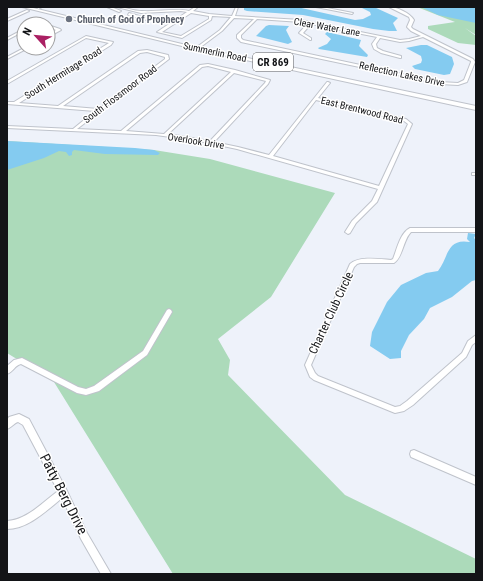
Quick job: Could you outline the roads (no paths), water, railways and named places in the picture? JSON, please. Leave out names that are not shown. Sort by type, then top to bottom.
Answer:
[{"type":"main road","name":"Summerlin Road","points":[[38,7],[197,47]]},
{"type":"main road","name":"Summerlin Road","points":[[25,9],[476,107]]},
{"type":"street","points":[[108,7],[145,19]]},
{"type":"street","name":"Clear Water Lane","points":[[118,7],[138,11],[177,10],[209,15],[295,21],[406,41],[423,36]]},
{"type":"street","points":[[150,11],[152,7]]},
{"type":"street","points":[[197,7],[159,32],[171,36],[182,37],[210,19],[211,16],[209,15]]},
{"type":"street","points":[[231,16],[233,7]]},
{"type":"street","points":[[197,47],[224,27],[237,7]]},
{"type":"street","points":[[316,7],[352,13]]},
{"type":"street","name":"Reflection Lakes Drive","points":[[256,19],[239,35],[239,38],[242,41],[440,83],[458,84],[466,81],[473,62],[472,60],[410,28],[409,24],[412,20],[410,16],[390,7]]},
{"type":"street","points":[[7,20],[25,9],[34,12]]},
{"type":"street","points":[[310,23],[301,33],[310,39]]},
{"type":"street","points":[[7,39],[16,34]]},
{"type":"street","name":"South Hermitage Road","points":[[7,83],[84,38],[88,37],[110,42],[110,44],[14,104]]},
{"type":"street","points":[[379,37],[374,44],[375,48],[382,52],[400,57]]},
{"type":"street","name":"South Flossmoor Road","points":[[60,107],[139,52],[144,51],[167,56],[167,59],[79,124],[74,130]]},
{"type":"street","points":[[7,58],[16,53]]},
{"type":"street","points":[[121,133],[204,65],[268,80],[267,83],[211,142]]},
{"type":"street","points":[[165,135],[234,71]]},
{"type":"street","points":[[270,157],[328,83]]},
{"type":"street","name":"East Brentwood Road","points":[[316,99],[409,122],[410,124],[404,139],[380,188]]},
{"type":"street","points":[[7,104],[98,110]]},
{"type":"street","name":"Overlook Drive","points":[[7,127],[165,135],[211,142],[380,188]]},
{"type":"street","points":[[348,232],[354,222],[373,204],[380,188]]},
{"type":"street","name":"Charter Club Circle","points":[[476,230],[410,230],[407,232],[395,260],[382,263],[360,261],[352,265],[308,365],[312,375],[316,378],[395,410],[406,406],[459,360],[464,355],[470,343],[476,338]]},
{"type":"street","points":[[7,371],[16,362],[22,361],[77,390],[86,392],[92,390],[145,353],[169,312]]},
{"type":"street","name":"Patty Berg Drive","points":[[7,425],[12,420],[19,418],[26,422],[64,492],[84,536],[106,574]]},
{"type":"street","points":[[414,454],[476,481]]},
{"type":"street","points":[[7,525],[15,526],[24,521],[64,492]]},
{"type":"water","points":[[244,7],[297,7],[355,20],[363,19],[371,15],[370,12],[360,7],[374,7],[398,18],[393,23],[397,31],[373,29],[303,15],[247,11],[244,10]]},
{"type":"water","points":[[421,7],[476,7],[476,23],[438,15]]},
{"type":"water","points":[[269,25],[289,26],[286,30],[292,42],[288,44],[256,36]]},
{"type":"water","points":[[327,32],[361,40],[359,46],[368,55],[367,57],[319,49],[318,48],[327,44],[331,39],[325,34]]},
{"type":"water","points":[[427,45],[452,57],[454,64],[450,74],[444,75],[415,69],[412,66],[421,63],[421,56],[406,48]]},
{"type":"water","points":[[7,141],[135,148],[154,150],[160,153],[158,155],[105,154],[74,150],[72,155],[69,156],[66,152],[59,151],[44,158],[7,170]]},
{"type":"water","points":[[468,233],[476,234],[474,238],[476,240],[476,280],[472,281],[452,297],[430,308],[424,319],[409,335],[401,351],[401,358],[390,359],[370,346],[372,332],[387,302],[401,285],[426,273],[438,271],[452,246],[456,243],[470,242],[467,239]]},
{"type":"place","name":"Church of God of Prophecy","points":[[69,19]]}]
